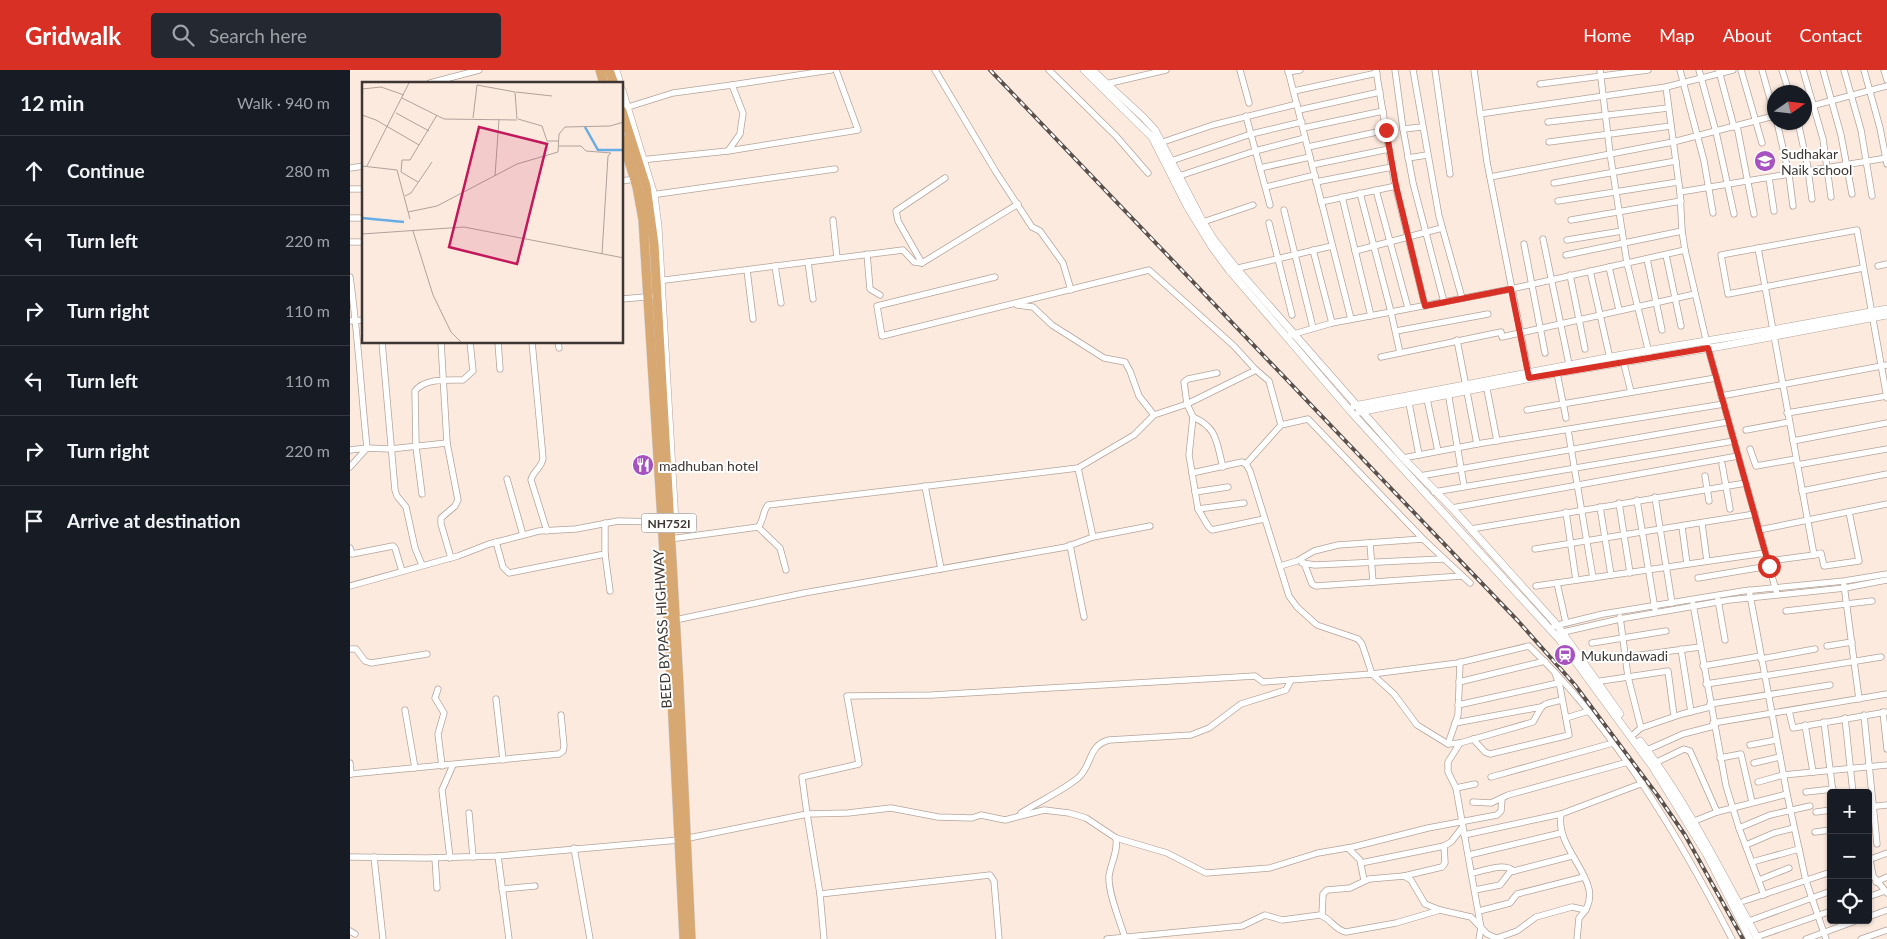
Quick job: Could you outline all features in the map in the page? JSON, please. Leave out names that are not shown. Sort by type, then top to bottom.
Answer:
[{"type":"highway","points":[[609,70],[613,82]]},
{"type":"highway","name":"BEED BYPASS HIGHWAY","points":[[624,109],[641,160],[650,195],[658,281],[650,297]]},
{"type":"highway","name":"BEED BYPASS HIGHWAY","points":[[624,147],[643,220],[650,297],[663,523],[667,542],[675,620],[684,839],[684,939]]},
{"type":"highway","name":"BEED BYPASS HIGHWAY","points":[[667,542],[691,939]]},
{"type":"street","points":[[434,82],[479,70]]},
{"type":"street","points":[[624,109],[672,93],[831,70]]},
{"type":"street","points":[[641,160],[728,151],[858,130],[836,70]]},
{"type":"street","points":[[935,70],[996,172],[1032,227],[1040,231],[1063,263],[1071,290]]},
{"type":"street","points":[[1049,70],[1116,136],[1148,173]]},
{"type":"street","points":[[1084,70],[1159,143],[1171,161],[1176,177],[1233,269]]},
{"type":"street","points":[[1092,70],[1150,124],[1202,231],[1233,269],[1290,335],[1350,410],[1549,628],[1558,633],[1656,763],[1749,921],[1755,938]]},
{"type":"street","points":[[1123,70],[1126,78]]},
{"type":"street","points":[[1106,84],[1166,70]]},
{"type":"street","points":[[1240,70],[1249,103]]},
{"type":"street","points":[[1300,70],[1288,71],[1351,319]]},
{"type":"street","points":[[1395,70],[1413,183],[1444,302]]},
{"type":"street","points":[[1412,70],[1442,228],[1462,298]]},
{"type":"street","points":[[1435,70],[1450,174]]},
{"type":"street","points":[[1474,70],[1490,177],[1529,375]]},
{"type":"street","points":[[1540,84],[1600,73],[1648,70]]},
{"type":"street","points":[[1680,70],[1704,161],[1713,212]]},
{"type":"street","points":[[1699,70],[1716,132],[1734,214]]},
{"type":"street","points":[[1480,114],[1666,87],[1702,79],[1719,72],[1733,70]]},
{"type":"street","points":[[1741,70],[1762,143]]},
{"type":"street","points":[[1762,70],[1767,89]]},
{"type":"street","points":[[1782,70],[1787,85]]},
{"type":"street","points":[[1803,70],[1823,138],[1831,197]]},
{"type":"street","points":[[1823,70],[1847,165],[1852,194]]},
{"type":"street","points":[[1844,70],[1860,130],[1872,196]]},
{"type":"street","points":[[1680,192],[1728,183],[1748,182],[1887,160],[1864,70]]},
{"type":"street","points":[[1884,70],[1887,80]]},
{"type":"street","points":[[1294,91],[1377,72],[1392,167],[1425,306]]},
{"type":"street","points":[[1719,72],[1736,127],[1754,214]]},
{"type":"street","points":[[1600,73],[1627,263],[1649,354]]},
{"type":"street","points":[[728,151],[740,134],[743,113],[732,85]]},
{"type":"street","points":[[1813,106],[1887,86]]},
{"type":"street","points":[[1666,87],[1680,192],[1685,250],[1716,378],[1777,594]]},
{"type":"street","points":[[1159,143],[1246,116],[1380,92]]},
{"type":"street","points":[[1548,122],[1668,108]]},
{"type":"street","points":[[1171,161],[1251,134],[1383,111]]},
{"type":"street","points":[[1246,116],[1270,205]]},
{"type":"street","points":[[1490,177],[1673,142],[1767,117]]},
{"type":"street","points":[[1550,142],[1671,126]]},
{"type":"street","points":[[1403,129],[1422,127]]},
{"type":"street","points":[[1308,147],[1386,130]]},
{"type":"street","points":[[1779,130],[1789,175],[1793,206]]},
{"type":"street","points":[[1800,130],[1812,199]]},
{"type":"street","points":[[1176,177],[1255,151],[1306,138]]},
{"type":"street","points":[[1312,164],[1389,149]]},
{"type":"street","points":[[1408,158],[1427,154]]},
{"type":"street","points":[[1260,168],[1310,156]]},
{"type":"street","points":[[624,157],[632,179],[624,181]]},
{"type":"street","points":[[1554,182],[1676,161]]},
{"type":"street","points":[[1316,182],[1392,167]]},
{"type":"street","points":[[650,195],[835,169]]},
{"type":"street","points":[[1266,187],[1315,175]]},
{"type":"street","points":[[922,263],[898,221],[896,211],[945,178]]},
{"type":"street","points":[[1769,178],[1774,211]]},
{"type":"street","points":[[1558,201],[1678,182]]},
{"type":"street","points":[[1321,202],[1396,186]]},
{"type":"street","points":[[1376,190],[1408,308]]},
{"type":"street","points":[[1360,193],[1392,312],[1400,353]]},
{"type":"street","points":[[1342,197],[1371,316]]},
{"type":"street","points":[[1571,220],[1681,201]]},
{"type":"street","points":[[350,586],[451,558],[496,542],[523,535],[618,521],[675,522],[658,281],[903,250],[914,262],[922,263],[1018,204]]},
{"type":"street","points":[[1203,222],[1253,205]]},
{"type":"street","points":[[1284,210],[1313,328]]},
{"type":"street","points":[[833,220],[837,258]]},
{"type":"street","points":[[1269,223],[1292,315]]},
{"type":"street","points":[[1355,251],[1442,228]]},
{"type":"street","points":[[1567,240],[1622,230]]},
{"type":"street","points":[[1787,413],[1887,397],[1884,365],[1871,315],[1857,230],[1721,255],[1728,294],[1863,268]]},
{"type":"street","points":[[1566,255],[1682,231]]},
{"type":"street","points":[[1543,239],[1569,368]]},
{"type":"street","points":[[1524,244],[1546,353]]},
{"type":"street","points":[[1233,269],[1332,246]]},
{"type":"street","points":[[1758,248],[1814,555]]},
{"type":"street","points":[[1313,250],[1332,323]]},
{"type":"street","points":[[1290,335],[1332,323],[1511,289],[1685,250]]},
{"type":"street","points":[[867,254],[870,289],[880,295]]},
{"type":"street","points":[[1666,255],[1681,326]]},
{"type":"street","points":[[1647,259],[1662,330]]},
{"type":"street","points":[[808,262],[813,299]]},
{"type":"street","points":[[1878,266],[1887,264]]},
{"type":"street","points":[[775,266],[780,302]]},
{"type":"street","points":[[1609,267],[1619,310]]},
{"type":"street","points":[[746,270],[753,319]]},
{"type":"street","points":[[995,277],[877,306],[882,336],[1149,270],[1233,345],[1269,381],[1281,425]]},
{"type":"street","points":[[1590,271],[1609,354]]},
{"type":"street","points":[[1570,275],[1585,348]]},
{"type":"street","points":[[350,277],[367,448],[350,466]]},
{"type":"street","points":[[1381,357],[1501,332],[1502,336],[1695,294]]},
{"type":"street","points":[[624,299],[650,297],[663,523],[659,537],[667,542],[758,527]]},
{"type":"street","points":[[1013,305],[1033,307],[1052,325],[1104,358],[1125,362],[1139,396],[1154,415]]},
{"type":"street","points":[[1350,410],[1529,375],[1871,315],[1887,309]]},
{"type":"street","points":[[1396,331],[1488,314]]},
{"type":"street","points":[[1871,315],[1887,315]]},
{"type":"street","points":[[1290,335],[1360,408],[1403,458],[1434,492],[1452,508],[1557,625],[1558,633],[1652,766],[1707,854],[1755,938]]},
{"type":"street","points":[[1457,340],[1477,444]]},
{"type":"street","points":[[382,344],[390,449],[396,493],[406,508],[415,548],[422,565]]},
{"type":"street","points":[[441,344],[447,443],[458,500],[455,506],[441,518],[451,558]]},
{"type":"street","points":[[422,494],[416,446],[415,391],[419,385],[443,380],[463,380],[473,371],[470,344]]},
{"type":"street","points":[[498,344],[500,369]]},
{"type":"street","points":[[532,344],[543,458],[542,464],[533,474],[531,480],[547,531]]},
{"type":"street","points":[[1623,358],[1631,392]]},
{"type":"street","points":[[1721,396],[1884,365]]},
{"type":"street","points":[[1529,375],[1557,373],[1569,368]]},
{"type":"street","points":[[758,527],[764,510],[768,505],[1078,468],[1134,435],[1154,415],[1188,404],[1256,370]]},
{"type":"street","points":[[1217,373],[1188,379],[1184,382],[1188,404],[1193,417],[1189,455],[1198,509],[1212,530],[1264,519]]},
{"type":"street","points":[[1557,373],[1566,418]]},
{"type":"street","points":[[1528,410],[1716,378]]},
{"type":"street","points":[[1486,384],[1496,441]]},
{"type":"street","points":[[1408,400],[1427,399],[1448,392]]},
{"type":"street","points":[[1448,392],[1464,486]]},
{"type":"street","points":[[1427,399],[1438,451]]},
{"type":"street","points":[[1408,400],[1419,455]]},
{"type":"street","points":[[1403,458],[1477,444],[1724,404]]},
{"type":"street","points":[[1193,417],[1205,422],[1211,428],[1223,467]]},
{"type":"street","points":[[1246,464],[1281,425],[1308,419],[1422,539],[1470,583]]},
{"type":"street","points":[[1420,476],[1728,422]]},
{"type":"street","points":[[1746,430],[1789,422]]},
{"type":"street","points":[[1792,440],[1887,423]]},
{"type":"street","points":[[1568,430],[1593,578]]},
{"type":"street","points":[[1434,492],[1734,441]]},
{"type":"street","points":[[350,450],[367,448],[390,449],[447,443]]},
{"type":"street","points":[[1750,450],[1756,466],[1887,449]]},
{"type":"street","points":[[1452,508],[1738,456]]},
{"type":"street","points":[[1192,473],[1242,462],[1246,464],[1250,471],[1289,596],[1317,625],[1358,639],[1362,644],[1372,674],[1394,694],[1417,725],[1448,744],[1460,743],[1533,722],[1538,710],[1544,704],[1562,700]]},
{"type":"street","points":[[1722,464],[1730,509]]},
{"type":"street","points":[[1078,468],[1093,537]]},
{"type":"street","points":[[1802,490],[1887,474]]},
{"type":"street","points":[[1705,476],[1709,501]]},
{"type":"street","points":[[507,479],[523,535]]},
{"type":"street","points":[[1471,529],[1746,483]]},
{"type":"street","points":[[925,486],[941,568]]},
{"type":"street","points":[[1195,492],[1228,487]]},
{"type":"street","points":[[1655,498],[1672,603]]},
{"type":"street","points":[[1637,500],[1655,609]]},
{"type":"street","points":[[1198,509],[1244,503]]},
{"type":"street","points":[[1619,504],[1630,573]]},
{"type":"street","points":[[1759,530],[1887,504]]},
{"type":"street","points":[[1600,507],[1611,576]]},
{"type":"street","points":[[1566,512],[1576,580]]},
{"type":"street","points":[[1698,578],[1820,553],[1824,566],[1859,561],[1849,512]]},
{"type":"street","points":[[1535,549],[1702,524],[1754,514]]},
{"type":"street","points":[[604,523],[605,554],[610,591]]},
{"type":"street","points":[[1702,524],[1707,562]]},
{"type":"street","points":[[675,620],[804,592],[1070,545],[1093,537],[1150,526]]},
{"type":"street","points":[[758,527],[780,548],[786,570]]},
{"type":"street","points":[[1682,527],[1687,564]]},
{"type":"street","points":[[1280,566],[1297,561],[1314,551],[1338,546],[1422,539]]},
{"type":"street","points":[[496,542],[502,567],[509,573],[605,554]]},
{"type":"street","points":[[1370,543],[1373,582]]},
{"type":"street","points":[[1070,545],[1084,617]]},
{"type":"street","points":[[350,548],[352,554],[393,546],[402,571]]},
{"type":"street","points":[[1536,586],[1765,553]]},
{"type":"street","points":[[1297,561],[1315,565],[1442,559]]},
{"type":"street","points":[[1304,563],[1312,584],[1316,586],[1462,576]]},
{"type":"street","points":[[1549,628],[1619,612],[1655,609],[1750,594],[1775,588],[1845,585],[1887,574]]},
{"type":"street","points":[[1750,594],[1777,594],[1887,580]]},
{"type":"street","points":[[1557,583],[1566,623]]},
{"type":"street","points":[[1845,585],[1859,699]]},
{"type":"street","points":[[1750,594],[1790,811],[1806,881],[1826,939]]},
{"type":"street","points":[[1718,599],[1726,640]]},
{"type":"street","points":[[1786,611],[1872,601]]},
{"type":"street","points":[[1558,633],[1620,619],[1672,603],[1692,603]]},
{"type":"street","points":[[1692,603],[1726,786],[1738,828],[1764,895]]},
{"type":"street","points":[[1619,612],[1628,677],[1641,728]]},
{"type":"street","points":[[1592,643],[1666,631]]},
{"type":"street","points":[[1827,646],[1852,642]]},
{"type":"street","points":[[824,939],[820,894],[802,777],[859,764],[847,696],[932,694],[1238,676],[1255,676],[1262,682],[1372,674],[1460,662],[1529,646],[1555,671],[1589,711],[1643,783],[1732,939]]},
{"type":"street","points":[[1626,657],[1700,647]]},
{"type":"street","points":[[350,649],[356,649],[365,661],[371,664],[427,654]]},
{"type":"street","points":[[1681,649],[1691,712]]},
{"type":"street","points":[[1703,666],[1815,650]]},
{"type":"street","points":[[1706,684],[1881,657]]},
{"type":"street","points":[[1459,682],[1545,661]]},
{"type":"street","points":[[1448,744],[1458,715],[1460,662]]},
{"type":"street","points":[[1474,739],[1485,752],[1490,754],[1569,735],[1555,671]]},
{"type":"street","points":[[1602,681],[1668,671],[1674,716]]},
{"type":"street","points":[[1016,816],[1078,778],[1087,768],[1094,749],[1101,742],[1191,735],[1210,728],[1241,704],[1286,690],[1290,680]]},
{"type":"street","points":[[1458,705],[1558,683]]},
{"type":"street","points":[[1634,734],[1641,728],[1710,706],[1830,685]]},
{"type":"street","points":[[438,689],[435,698],[444,713],[438,734],[442,766]]},
{"type":"street","points":[[1647,750],[1683,734],[1714,725],[1887,694]]},
{"type":"street","points":[[496,699],[503,760]]},
{"type":"street","points":[[1455,724],[1542,707]]},
{"type":"street","points":[[405,710],[415,768]]},
{"type":"street","points":[[1566,718],[1589,711]]},
{"type":"street","points":[[1789,711],[1793,728],[1885,712],[1887,749]]},
{"type":"street","points":[[350,763],[351,774],[559,754],[563,751],[564,746],[561,714]]},
{"type":"street","points":[[1864,715],[1870,789]]},
{"type":"street","points":[[1845,718],[1853,789]]},
{"type":"street","points":[[1824,722],[1833,789]]},
{"type":"street","points":[[1805,726],[1812,772]]},
{"type":"street","points":[[1750,745],[1776,740]]},
{"type":"street","points":[[1460,743],[1448,762],[1448,772],[1456,788],[1469,855],[1479,911],[1481,928],[1479,939]]},
{"type":"street","points":[[1491,777],[1613,743]]},
{"type":"street","points":[[1656,763],[1684,749],[1690,751],[1717,812]]},
{"type":"street","points":[[1720,758],[1741,754],[1752,802]]},
{"type":"street","points":[[1754,763],[1780,757]]},
{"type":"street","points":[[1473,802],[1491,802],[1628,762]]},
{"type":"street","points":[[450,858],[442,790],[453,765]]},
{"type":"street","points":[[1758,782],[1783,775],[1887,765]]},
{"type":"street","points":[[1464,835],[1561,814],[1643,783]]},
{"type":"street","points":[[1456,788],[1475,784]]},
{"type":"street","points":[[1806,792],[1827,791]]},
{"type":"street","points":[[1692,822],[1717,812],[1787,794]]},
{"type":"street","points":[[350,858],[498,856],[684,839],[807,814],[891,808],[938,817],[972,818],[981,815],[1005,820],[1044,810],[1069,813],[1086,818],[1116,838],[1167,853],[1206,873],[1270,868],[1318,853],[1348,848],[1428,828],[1462,826],[1499,814],[1502,798]]},
{"type":"street","points":[[1872,806],[1887,805]]},
{"type":"street","points":[[1738,828],[1770,815],[1810,806]]},
{"type":"street","points":[[1816,812],[1827,811]]},
{"type":"street","points":[[1872,812],[1877,844]]},
{"type":"street","points":[[470,813],[473,857]]},
{"type":"street","points":[[1561,814],[1561,832],[1590,889],[1589,904],[1579,918],[1577,939]]},
{"type":"street","points":[[1361,863],[1444,846],[1451,842],[1462,826]]},
{"type":"street","points":[[1746,845],[1774,833],[1794,828]]},
{"type":"street","points":[[1815,832],[1827,830]]},
{"type":"street","points":[[1469,855],[1561,832]]},
{"type":"street","points":[[1116,838],[1117,850],[1109,878],[1110,889],[1125,938]]},
{"type":"street","points":[[1322,915],[1323,894],[1325,891],[1350,888],[1364,880],[1404,876],[1444,865],[1444,846]]},
{"type":"street","points":[[574,848],[590,939]]},
{"type":"street","points":[[1348,848],[1361,863],[1364,880]]},
{"type":"street","points":[[1752,862],[1799,849]]},
{"type":"street","points":[[1872,859],[1887,853]]},
{"type":"street","points":[[498,856],[509,939]]},
{"type":"street","points":[[1475,890],[1500,885],[1507,874],[1514,870],[1572,856]]},
{"type":"street","points":[[374,857],[383,939]]},
{"type":"street","points":[[436,858],[437,888]]},
{"type":"street","points":[[1472,874],[1503,866],[1514,870]]},
{"type":"street","points":[[1759,880],[1789,868]]},
{"type":"street","points":[[1744,901],[1827,873]]},
{"type":"street","points":[[820,894],[990,875],[994,880],[999,939]]},
{"type":"street","points":[[1404,876],[1411,880],[1425,904],[1440,910],[1471,917],[1487,934],[1496,939],[1517,931],[1536,917],[1572,907],[1586,910]]},
{"type":"street","points":[[1479,911],[1510,903],[1517,894],[1584,876]]},
{"type":"street","points":[[1872,879],[1887,877]]},
{"type":"street","points":[[1872,879],[1886,892]]},
{"type":"street","points":[[502,889],[535,886]]},
{"type":"street","points":[[1749,921],[1827,892]]},
{"type":"street","points":[[1872,896],[1886,892]]},
{"type":"street","points":[[1107,939],[1155,936],[1242,926],[1265,915],[1282,920],[1322,915],[1340,930],[1346,932],[1396,923],[1440,910]]},
{"type":"street","points":[[1872,915],[1887,910]]},
{"type":"street","points":[[1755,938],[1827,912]]},
{"type":"street","points":[[1806,939],[1847,924]]},
{"type":"street","points":[[1861,939],[1887,930]]},
{"type":"railway","points":[[990,70],[1518,621],[1575,685],[1685,835],[1743,939]]},
{"type":"place","name":"Sudhakar Naik school","points":[[1765,161]]},
{"type":"place","name":"madhuban hotel","points":[[643,465]]},
{"type":"place","name":"Mukundawadi","points":[[1565,655]]},
{"type":"route","points":[[1386,130],[1396,186],[1425,306],[1511,289],[1529,378],[1708,348],[1769,566]]}]
